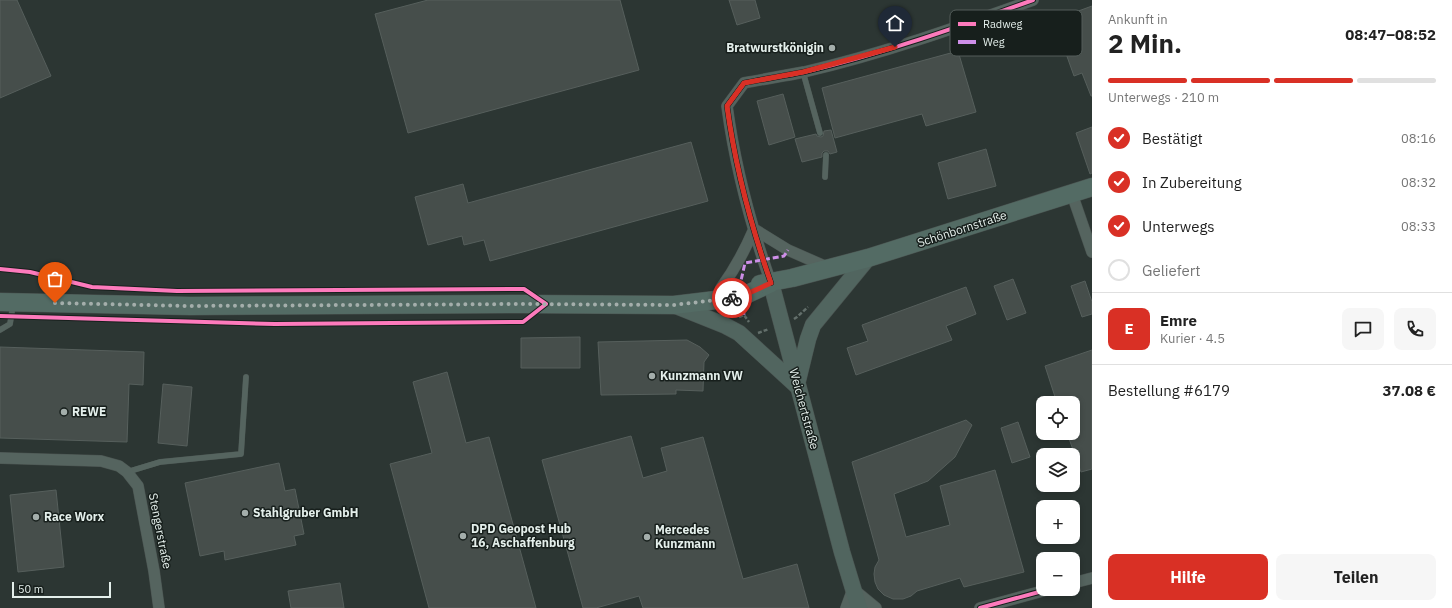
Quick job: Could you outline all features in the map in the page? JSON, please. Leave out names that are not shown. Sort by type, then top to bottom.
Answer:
[{"type":"main road","name":"Schönbornstraße","points":[[546,304],[631,298],[771,283],[831,269],[868,258],[1092,187]]},
{"type":"main road","points":[[797,386],[803,354],[813,325],[868,258]]},
{"type":"main road","name":"Schönbornstraße","points":[[7,302],[190,306],[546,304],[674,305],[740,297],[771,283]]},
{"type":"main road","name":"Weichertstraße","points":[[771,283],[797,386],[842,552],[859,608]]},
{"type":"main road","name":"Schönbornstraße","points":[[0,290],[82,304]]},
{"type":"main road","points":[[674,305],[724,325],[739,333],[797,386]]},
{"type":"street","name":"Weichertstraße","points":[[1006,10],[1033,0]]},
{"type":"street","name":"Weichertstraße","points":[[771,283],[754,229],[731,138],[727,106],[744,83],[803,72],[869,55],[950,30]]},
{"type":"street","points":[[1072,194],[1092,252]]},
{"type":"street","points":[[721,288],[740,260],[754,229],[788,250],[831,269]]},
{"type":"street","points":[[0,458],[101,461],[119,466],[128,472]]},
{"type":"street","name":"Stengerstraße","points":[[128,472],[138,486],[154,571],[159,608]]},
{"type":"street","points":[[1080,581],[1092,578]]},
{"type":"street","points":[[846,608],[853,589],[876,608]]},
{"type":"street","points":[[980,608],[1036,593]]},
{"type":"lane","points":[[803,72],[820,132]]},
{"type":"lane","points":[[825,177],[826,155]]},
{"type":"lane","points":[[0,330],[10,324],[7,302]]},
{"type":"lane","points":[[128,472],[160,462],[241,454],[246,377]]},
{"type":"building","points":[[0,0],[17,0],[51,76],[0,98]]},
{"type":"building","points":[[428,0],[620,0],[639,70],[408,133],[375,14]]},
{"type":"building","points":[[729,0],[755,0],[760,18],[737,25]]},
{"type":"building","points":[[1092,6],[1092,96],[1082,73],[1074,76],[1067,56],[1082,56],[1081,10]]},
{"type":"building","points":[[950,53],[950,56],[959,56],[976,112],[926,126],[922,114],[835,138],[822,88]]},
{"type":"building","points":[[783,94],[795,137],[769,145],[757,101]]},
{"type":"building","points":[[1092,127],[1092,173],[1090,174],[1076,133]]},
{"type":"building","points":[[831,130],[837,152],[830,154],[828,151],[824,151],[822,153],[822,157],[802,162],[795,139],[816,134],[817,136],[821,137],[823,136],[824,131]]},
{"type":"building","points":[[691,142],[708,201],[490,261],[484,240],[464,245],[462,236],[428,245],[415,197],[463,184],[468,203]]},
{"type":"building","points":[[986,149],[996,186],[948,199],[938,163]]},
{"type":"building","points":[[1013,279],[1026,313],[1007,320],[994,286]]},
{"type":"building","points":[[1085,281],[1092,302],[1092,314],[1082,317],[1071,286]]},
{"type":"building","points":[[966,287],[976,314],[946,326],[952,340],[856,375],[847,348],[868,341],[862,325]]},
{"type":"building","points":[[580,337],[580,368],[521,368],[521,338]]},
{"type":"building","name":"Kunzmann VW","points":[[687,340],[700,347],[709,355],[704,362],[703,391],[676,390],[676,394],[601,395],[598,342]]},
{"type":"building","name":"REWE","points":[[0,347],[144,352],[143,385],[129,384],[127,442],[0,438]]},
{"type":"building","points":[[1092,350],[1092,469],[1081,472],[1080,448],[1072,448],[1070,440],[1080,440],[1080,396],[1055,396],[1045,366]]},
{"type":"building","name":"DPD Geopost Hub 16, Aschaffenburg","points":[[447,372],[466,443],[489,437],[536,608],[429,608],[390,464],[432,453],[413,382]]},
{"type":"building","points":[[163,384],[192,387],[187,446],[158,443]]},
{"type":"building","points":[[966,420],[972,425],[955,457],[928,481],[894,494],[906,537],[950,525],[940,486],[995,470],[1024,572],[964,587],[960,578],[917,591],[911,596],[903,599],[893,599],[884,595],[878,589],[875,582],[875,567],[879,560],[852,462]]},
{"type":"building","points":[[1018,422],[1030,457],[1012,463],[1001,428]]},
{"type":"building","name":"Mercedes Kunzmann","points":[[631,436],[643,478],[667,471],[661,448],[703,437],[743,579],[797,564],[809,608],[643,608],[639,596],[596,608],[583,608],[542,460]]},
{"type":"building","name":"Stahlgruber GmbH","points":[[279,463],[285,491],[295,489],[304,534],[294,536],[296,545],[225,560],[224,551],[200,556],[185,483]]},
{"type":"building","name":"Race Worx","points":[[56,490],[64,567],[18,572],[10,495]]},
{"type":"building","points":[[340,583],[344,608],[291,608],[288,591]]},
{"type":"marked path","points":[[744,315],[740,285],[745,263],[784,256],[788,250]]},
{"type":"cycle path","points":[[1005,10],[1033,0]]},
{"type":"cycle path","points":[[771,283],[744,196],[734,151],[727,106],[744,83],[833,65],[950,29]]},
{"type":"cycle path","points":[[0,269],[30,272],[92,287],[177,291],[524,289],[546,304],[523,322],[275,324],[0,316]]},
{"type":"cycle path","points":[[980,608],[1036,593]]},
{"type":"way so far","points":[[55,303],[190,306],[521,304],[628,306],[674,305],[732,298]]},
{"type":"place","name":"Bratwurstkönigin","points":[[832,48]]},
{"type":"place","name":"Kunzmann VW","points":[[652,376]]},
{"type":"place","name":"REWE","points":[[64,412]]},
{"type":"place","name":"Stahlgruber GmbH","points":[[245,513]]},
{"type":"place","name":"Race Worx","points":[[36,517]]},
{"type":"place","name":"DPD Geopost Hub 16, Aschaffenburg","points":[[463,536]]},
{"type":"place","name":"Mercedes Kunzmann","points":[[647,537]]},
{"type":"route","points":[[732,298],[740,297],[771,283],[754,229],[731,138],[727,106],[744,83],[803,72],[895,47]]}]
